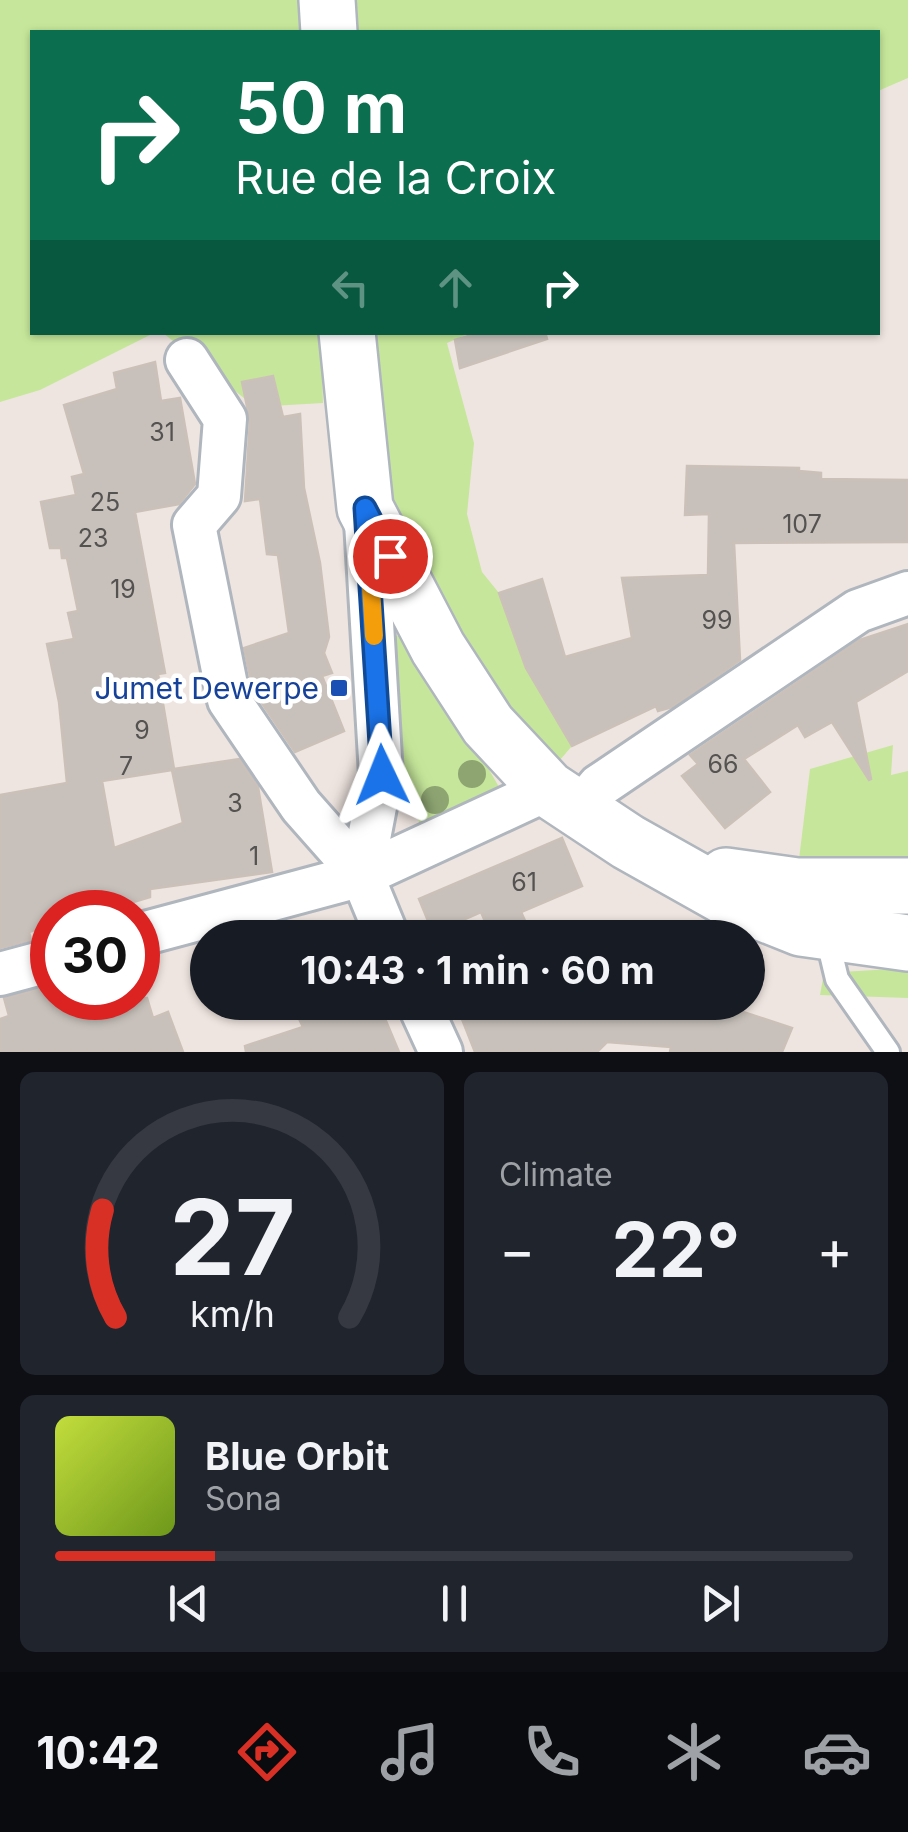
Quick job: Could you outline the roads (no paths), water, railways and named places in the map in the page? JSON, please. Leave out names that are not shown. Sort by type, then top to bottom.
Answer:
[{"type":"street","points":[[328,0],[329,30]]},
{"type":"street","points":[[347,335],[365,508],[382,775],[362,874]]},
{"type":"street","points":[[187,360],[225,419],[219,496],[194,525],[230,700],[300,806],[362,874],[381,920]]},
{"type":"street","points":[[365,508],[448,664],[488,724],[563,800],[733,901],[801,928],[908,943]]},
{"type":"street","points":[[160,930],[362,874],[599,786],[858,611],[908,593]]},
{"type":"street","points":[[669,865],[798,886],[908,886]]},
{"type":"street","points":[[0,974],[30,966]]},
{"type":"street","points":[[426,1020],[440,1052]]},
{"type":"lane","points":[[826,932],[837,978],[888,1052]]},
{"type":"place","name":"Jumet Dewerpe","points":[[339,688]]}]
